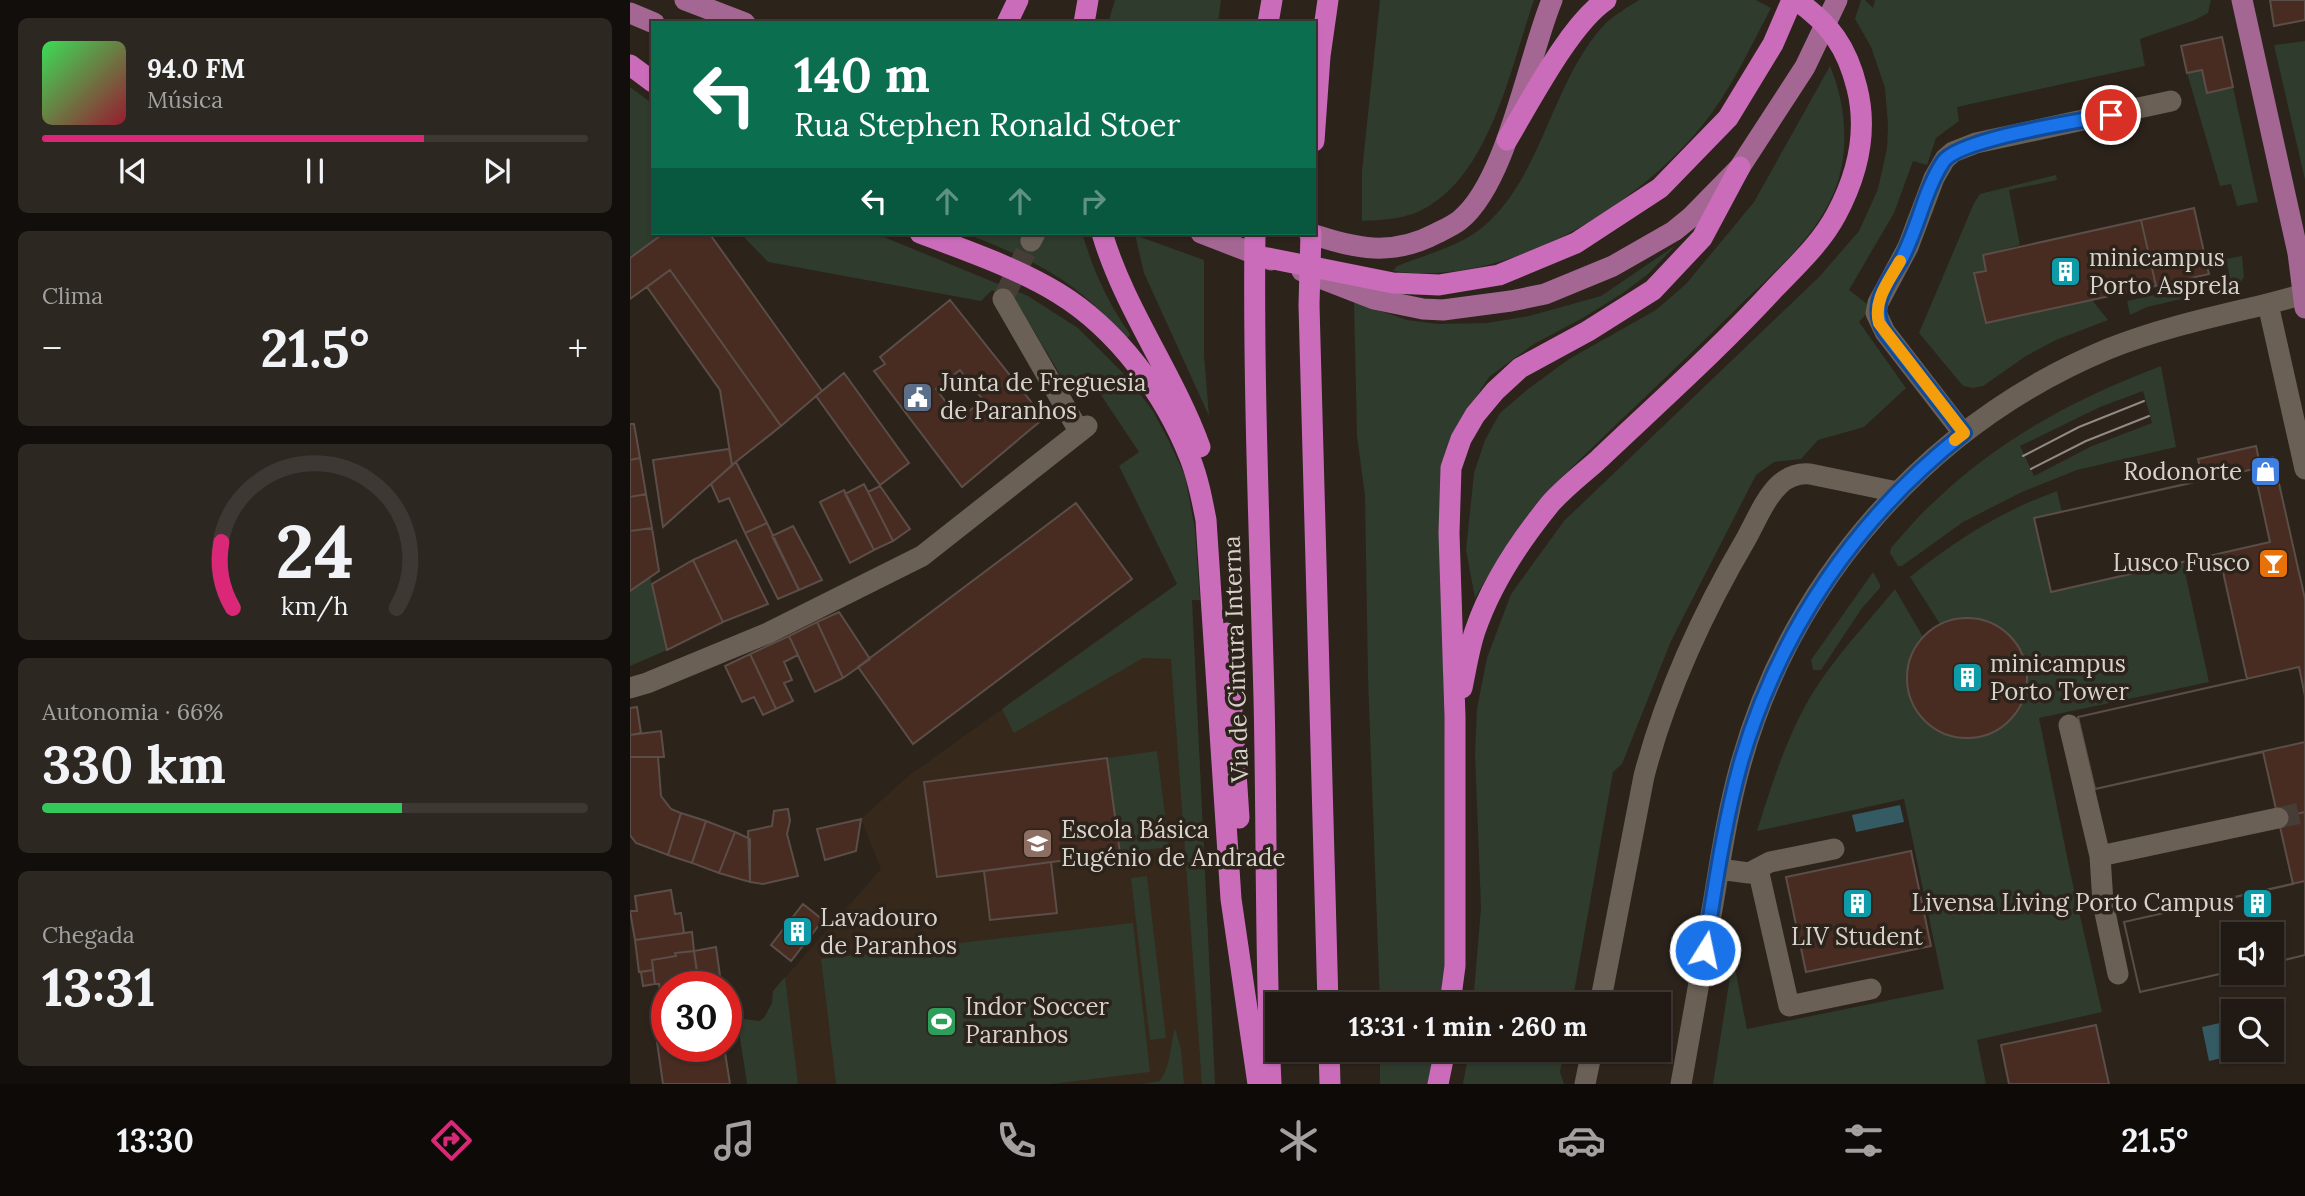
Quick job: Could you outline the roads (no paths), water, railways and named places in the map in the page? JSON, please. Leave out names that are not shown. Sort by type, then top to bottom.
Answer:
[{"type":"highway","points":[[1008,21],[1018,0]]},
{"type":"highway","points":[[1084,21],[1088,0]]},
{"type":"highway","points":[[1268,21],[1272,0]]},
{"type":"highway","points":[[1316,113],[1328,0]]},
{"type":"highway","points":[[1507,140],[1560,52],[1597,6],[1606,0]]},
{"type":"highway","points":[[1269,259],[1373,289],[1439,285],[1499,275],[1576,243],[1660,188],[1728,118],[1773,44],[1794,0],[1816,14],[1833,32],[1845,51],[1860,98],[1862,121],[1859,156],[1851,184],[1835,217],[1817,243],[1756,309],[1552,502],[1510,557],[1475,631],[1455,717]]},
{"type":"highway","points":[[630,65],[651,81]]},
{"type":"highway","points":[[1452,992],[1455,966],[1455,717],[1449,533],[1451,468],[1461,439],[1475,415],[1495,391],[1520,368],[1588,331],[1653,290],[1702,238],[1740,167]]},
{"type":"highway","points":[[925,235],[1027,276],[1087,314],[1114,339],[1161,398],[1191,458],[1206,520],[1231,899],[1258,1084]]},
{"type":"highway","points":[[1103,235],[1130,303],[1196,436],[1209,468],[1217,501],[1244,896],[1270,1074]]},
{"type":"highway","name":"Via de Cintura Interna","points":[[1255,235],[1254,314],[1266,774],[1266,941],[1270,1074]]},
{"type":"highway","points":[[1310,235],[1309,305],[1328,992]]},
{"type":"highway","points":[[1329,1062],[1330,1084]]},
{"type":"highway","points":[[1438,1084],[1443,1062]]},
{"type":"main road","points":[[685,0],[740,21]]},
{"type":"main road","points":[[1316,235],[1373,249],[1400,248],[1422,242],[1461,219],[1477,201],[1491,178],[1507,140],[1541,27],[1552,0]]},
{"type":"main road","points":[[1373,289],[1423,309],[1443,310],[1511,302],[1556,290],[1613,266],[1674,231],[1709,201],[1740,167],[1805,67],[1837,0]]},
{"type":"main road","points":[[2242,0],[2298,253],[2304,299]]},
{"type":"main road","points":[[630,13],[651,22]]},
{"type":"main road","points":[[1206,235],[1269,259]]},
{"type":"street","points":[[1964,433],[1885,332],[1876,313],[1881,295],[1908,247],[1934,178],[1945,159],[1953,152],[1976,143],[2171,101]]},
{"type":"street","points":[[630,688],[647,684],[768,633],[922,556],[1083,428],[1003,299]]},
{"type":"street","points":[[1681,1084],[1730,807],[1741,762],[1776,668],[1796,629],[1838,562],[1863,530],[1930,460],[1964,433],[2036,386],[2109,349],[2183,324],[2269,304],[2304,299]]},
{"type":"street","points":[[2269,304],[2305,470]]},
{"type":"street","points":[[1602,992],[1653,741],[1677,675],[1739,550],[1774,491],[1782,482],[1798,475],[1810,474],[1898,492]]},
{"type":"street","points":[[2069,725],[2100,856],[2103,903],[2118,974]]},
{"type":"street","points":[[2100,856],[2278,818]]},
{"type":"street","points":[[1719,869],[1749,873],[1770,862],[1835,849]]},
{"type":"street","points":[[1758,869],[1789,1006],[1871,989]]},
{"type":"street","points":[[1585,1084],[1589,1062]]},
{"type":"water","points":[[1900,805],[1904,822],[1856,832],[1852,815]]},
{"type":"water","points":[[2221,1023],[2221,1058],[2209,1061],[2202,1027]]},
{"type":"tunnel","points":[[1003,299],[1031,241]]},
{"type":"tunnel","points":[[2278,818],[2305,812]]},
{"type":"tram line","points":[[2023,456],[2079,427],[2144,401]]},
{"type":"tram line","points":[[2031,469],[2086,441],[2149,416]]},
{"type":"place","name":"minicampus Porto Asprela","points":[[2066,272]]},
{"type":"place","name":"Junta de Freguesia de Paranhos","points":[[917,397]]},
{"type":"place","name":"Rodonorte","points":[[2265,472]]},
{"type":"place","name":"Lusco Fusco","points":[[2273,563]]},
{"type":"place","name":"minicampus Porto Tower","points":[[1967,678]]},
{"type":"place","name":"Escola Básica Eugénio de Andrade","points":[[1038,844]]},
{"type":"place","name":"LIV Student","points":[[1857,903]]},
{"type":"place","name":"Livensa Living Porto Campus","points":[[2257,903]]},
{"type":"place","name":"Lavadouro de Paranhos","points":[[797,932]]},
{"type":"place","name":"Indor Soccer Paranhos","points":[[942,1021]]}]
